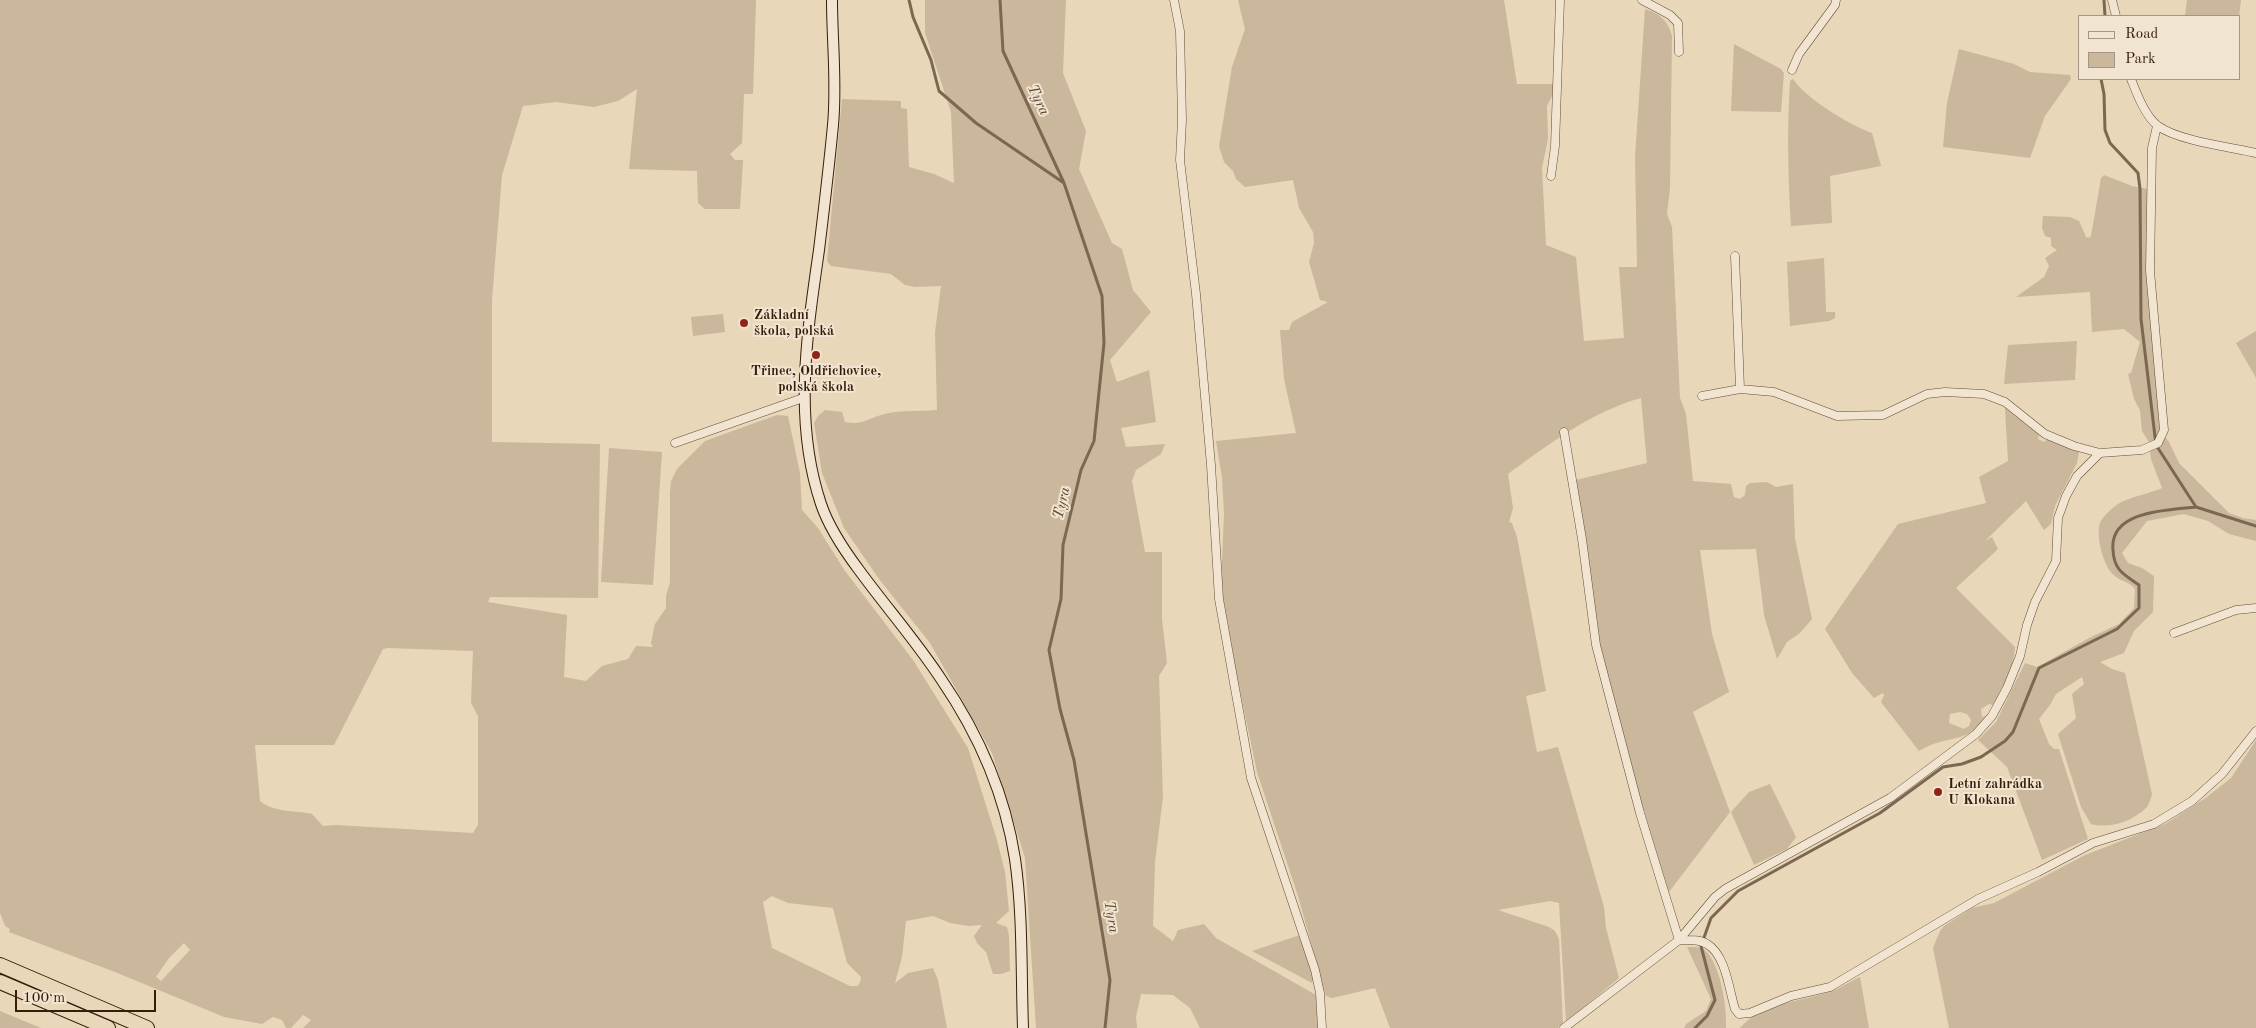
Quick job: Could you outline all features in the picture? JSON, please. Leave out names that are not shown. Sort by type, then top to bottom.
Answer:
[{"type":"highway","points":[[0,966],[147,1028]]},
{"type":"highway","points":[[0,982],[108,1028]]},
{"type":"street","points":[[832,0],[833,121],[804,368],[806,428],[815,481],[821,505],[831,527],[868,583],[941,679],[973,732],[988,764],[1002,806],[1014,857],[1019,890],[1023,1028]]},
{"type":"street","points":[[1174,0],[1180,31],[1182,120],[1180,160],[1196,294],[1211,465],[1219,599],[1251,778],[1315,970],[1320,993],[1322,1028]]},
{"type":"street","points":[[1551,176],[1555,146],[1560,0]]},
{"type":"street","points":[[1642,0],[1670,15],[1678,22],[1679,52]]},
{"type":"street","points":[[1792,70],[1798,54],[1835,5],[1836,0]]},
{"type":"street","points":[[2112,0],[2116,15]]},
{"type":"street","points":[[2132,80],[2138,96],[2157,126],[2180,136],[2256,153]]},
{"type":"street","points":[[1702,396],[1740,389],[1774,392],[1837,416],[1883,415],[1927,394],[1944,392],[1984,394],[2005,402],[2045,434],[2074,446],[2100,453],[2142,450],[2158,442],[2164,430],[2150,271],[2152,148],[2157,126]]},
{"type":"street","points":[[1735,256],[1740,389]]},
{"type":"street","points":[[675,444],[804,398]]},
{"type":"street","points":[[1564,432],[1582,539],[1596,645],[1640,813],[1679,940]]},
{"type":"street","points":[[1564,1028],[1679,940],[1724,889],[1890,798],[1933,764],[1976,734],[1987,722],[2007,688],[2020,656],[2027,625],[2035,602],[2056,562],[2058,518],[2066,496],[2077,476],[2100,453]]},
{"type":"street","points":[[2174,633],[2236,610],[2256,608]]},
{"type":"street","points":[[1679,940],[1695,940],[1707,944],[1722,964],[1735,1009],[1739,1014],[1750,1013],[1791,996],[1830,987],[1978,899],[2038,872],[2093,843],[2154,824],[2192,800],[2222,774],[2256,731]]},
{"type":"green space","points":[[0,0],[756,0],[753,94],[744,94],[742,143],[730,154],[735,160],[743,160],[740,209],[705,209],[698,203],[697,171],[629,169],[637,89],[618,101],[594,107],[556,102],[523,106],[502,175],[492,300],[492,442],[600,444],[598,598],[490,597],[488,602],[567,615],[564,677],[586,681],[602,666],[628,659],[636,646],[653,647],[651,643],[655,624],[666,608],[666,596],[670,582],[670,493],[671,481],[677,469],[705,441],[777,415],[788,416],[800,473],[802,510],[818,528],[845,571],[913,660],[968,748],[1005,872],[1009,911],[996,923],[1007,927],[1010,971],[993,974],[986,952],[977,943],[974,936],[982,925],[969,926],[950,923],[933,916],[906,921],[902,957],[895,983],[908,973],[933,968],[938,980],[947,1028],[303,1028],[311,1020],[303,1015],[291,1028],[286,1028],[282,1020],[273,1017],[262,1024],[224,1017],[115,972],[9,932],[10,929],[5,926],[0,913]],"holes":[[[383,649],[473,651],[471,703],[478,716],[478,825],[473,833],[336,825],[323,826],[312,814],[272,808],[260,801],[255,745],[334,745]],[[772,896],[788,903],[833,908],[847,963],[861,977],[860,983],[857,986],[850,986],[772,948],[763,902]],[[184,943],[190,950],[161,981],[156,977],[169,958]]]},
{"type":"green space","points":[[925,0],[1066,0],[1063,73],[1086,131],[1079,169],[1112,243],[1122,249],[1133,290],[1151,312],[1110,360],[1117,382],[1149,370],[1156,422],[1121,428],[1126,447],[1165,444],[1161,454],[1136,470],[1132,481],[1145,552],[1162,552],[1162,619],[1167,663],[1159,676],[1163,797],[1155,862],[1153,926],[1173,941],[1178,930],[1204,924],[1216,938],[1316,995],[1318,1028],[1200,1028],[1190,1008],[1173,995],[1141,994],[1136,1017],[1137,1028],[1036,1028],[1025,858],[992,753],[930,643],[879,579],[844,528],[822,473],[814,423],[825,410],[842,412],[845,422],[853,423],[883,414],[937,410],[935,332],[941,286],[915,287],[905,285],[891,274],[831,266],[827,261],[842,99],[901,101],[901,108],[907,109],[909,167],[934,174],[954,183],[951,112],[925,33]]},
{"type":"green space","points":[[1238,0],[1504,0],[1517,84],[1554,84],[1553,94],[1547,106],[1548,139],[1542,168],[1546,245],[1576,257],[1584,341],[1624,338],[1619,267],[1637,267],[1635,157],[1645,9],[1663,18],[1672,36],[1670,188],[1667,214],[1672,227],[1680,398],[1686,414],[1693,481],[1731,484],[1734,497],[1740,499],[1745,495],[1746,486],[1750,483],[1767,482],[1776,487],[1793,484],[1795,539],[1812,619],[1800,633],[1787,642],[1777,659],[1764,615],[1756,549],[1700,550],[1712,634],[1729,692],[1693,712],[1730,812],[1669,892],[1629,758],[1595,621],[1598,619],[1595,619],[1576,480],[1647,463],[1641,398],[1588,420],[1555,440],[1508,474],[1513,508],[1509,522],[1512,523],[1517,537],[1546,691],[1526,696],[1537,752],[1558,747],[1604,907],[1606,928],[1619,978],[1566,1022],[1559,903],[1550,901],[1498,910],[1549,927],[1555,931],[1559,939],[1563,1024],[1558,1028],[1390,1028],[1375,988],[1332,998],[1326,996],[1298,896],[1257,772],[1236,672],[1221,585],[1224,513],[1222,478],[1216,441],[1296,433],[1284,379],[1280,330],[1289,330],[1292,322],[1328,302],[1320,300],[1309,262],[1314,243],[1313,232],[1299,208],[1293,180],[1245,187],[1236,179],[1233,171],[1224,162],[1219,146],[1232,67],[1245,29]]},
{"type":"green space","points":[[2187,0],[2241,0],[2239,15],[2185,15]]},
{"type":"green space","points":[[1734,44],[1781,69],[1784,73],[1781,112],[1731,111]]},
{"type":"green space","points":[[1959,49],[2014,64],[2030,72],[2070,75],[2071,79],[2045,116],[2030,158],[1943,147],[1947,103]]},
{"type":"green space","points":[[1793,79],[1799,87],[1818,103],[1852,124],[1872,133],[1881,166],[1830,176],[1832,223],[1791,226],[1788,135],[1790,81]]},
{"type":"green space","points":[[2104,175],[2132,186],[2148,189],[2148,293],[2160,431],[2169,442],[2179,463],[2229,513],[2256,520],[2256,541],[2229,534],[2208,521],[2184,514],[2147,521],[2122,553],[2128,563],[2142,568],[2154,576],[2153,612],[2134,631],[2124,653],[2100,662],[2112,669],[2125,673],[2152,796],[2147,807],[2140,813],[2127,821],[2112,825],[2091,824],[2081,807],[2058,734],[2076,718],[2072,694],[2084,684],[2082,677],[2056,694],[2039,719],[2049,744],[2054,749],[2059,749],[2088,839],[2042,860],[2007,767],[1978,740],[1996,722],[2025,663],[2037,667],[2089,638],[2119,624],[2134,608],[2135,589],[2129,583],[2114,576],[2106,563],[2099,540],[2100,523],[2108,512],[2118,504],[2162,488],[2151,459],[2149,442],[2142,431],[2140,410],[2134,399],[2128,374],[2131,373],[2140,342],[2124,329],[2092,332],[2090,292],[2016,297],[2044,277],[2049,266],[2045,258],[2057,250],[2051,246],[2051,238],[2045,236],[2042,228],[2043,216],[2070,217],[2079,221],[2086,237],[2089,238],[2091,236],[2101,178]]},
{"type":"green space","points":[[1824,258],[1826,312],[1835,312],[1835,318],[1829,321],[1790,326],[1787,262]]},
{"type":"green space","points":[[723,314],[725,332],[693,336],[691,317]]},
{"type":"green space","points":[[2256,331],[2256,378],[2236,343]]},
{"type":"green space","points":[[2077,341],[2075,380],[2004,384],[2008,345]]},
{"type":"green space","points":[[2005,408],[2039,435],[2038,439],[2044,442],[2047,439],[2079,452],[2077,463],[2055,506],[2051,524],[2044,530],[2026,501],[1985,541],[1992,537],[1998,549],[1956,588],[2015,647],[2013,663],[2005,685],[1993,705],[1989,704],[1981,709],[1982,717],[1988,715],[1980,725],[1964,736],[1929,746],[1919,751],[1881,702],[1883,693],[1874,698],[1852,673],[1825,629],[1898,524],[1986,503],[1979,477],[2008,461]],"holes":[[[1960,712],[1967,714],[1971,720],[1969,726],[1964,729],[1949,723],[1950,714]]]},
{"type":"green space","points":[[609,448],[662,452],[653,585],[601,582]]},
{"type":"green space","points":[[2256,740],[2256,1028],[1949,1028],[1933,948],[1944,926],[1972,908],[1994,903],[2085,855],[2165,824],[2207,797],[2231,778]]},
{"type":"green space","points":[[1770,784],[1796,837],[1787,849],[1754,865],[1731,812],[1749,792]]},
{"type":"green space","points":[[1300,935],[1313,978],[1312,983],[1252,951]]},
{"type":"green space","points":[[1687,947],[1704,949],[1716,967],[1724,999],[1726,1028],[1684,1028],[1686,1024],[1706,1011],[1711,999]]},
{"type":"green space","points":[[1860,977],[1869,1028],[1740,1028],[1759,1013],[1783,1004],[1832,991]]},
{"type":"green space","points":[[0,1011],[41,1028],[0,1028]]},
{"type":"waterway","points":[[909,0],[913,17],[931,60],[939,91],[976,123],[1064,183]]},
{"type":"waterway","name":"Tyra","points":[[1000,0],[1003,51],[1064,183],[1102,296],[1104,343],[1094,441],[1081,470],[1063,545],[1061,599],[1049,650],[1060,709],[1074,760],[1110,980],[1105,1028]]},
{"type":"waterway","points":[[2104,0],[2105,15]]},
{"type":"waterway","points":[[1695,1028],[1707,1016],[1715,1000],[1701,946],[1711,918],[1738,891],[1880,813],[1943,767],[1962,764],[1981,757],[2005,741],[2013,732],[2039,668],[2117,629],[2139,608],[2139,585],[2120,571],[2115,562],[2113,550],[2114,537],[2121,527],[2131,520],[2157,511],[2196,507],[2156,445],[2141,319],[2140,189],[2138,173],[2110,143],[2105,130],[2104,94],[2101,80]]},
{"type":"waterway","points":[[2196,507],[2256,526]]},
{"type":"place","name":"Základní škola, polská","points":[[744,323]]},
{"type":"place","name":"Třinec, Oldřichovice, polská škola","points":[[816,355]]},
{"type":"place","name":"Letní zahrádka U Klokana","points":[[1938,792]]}]
